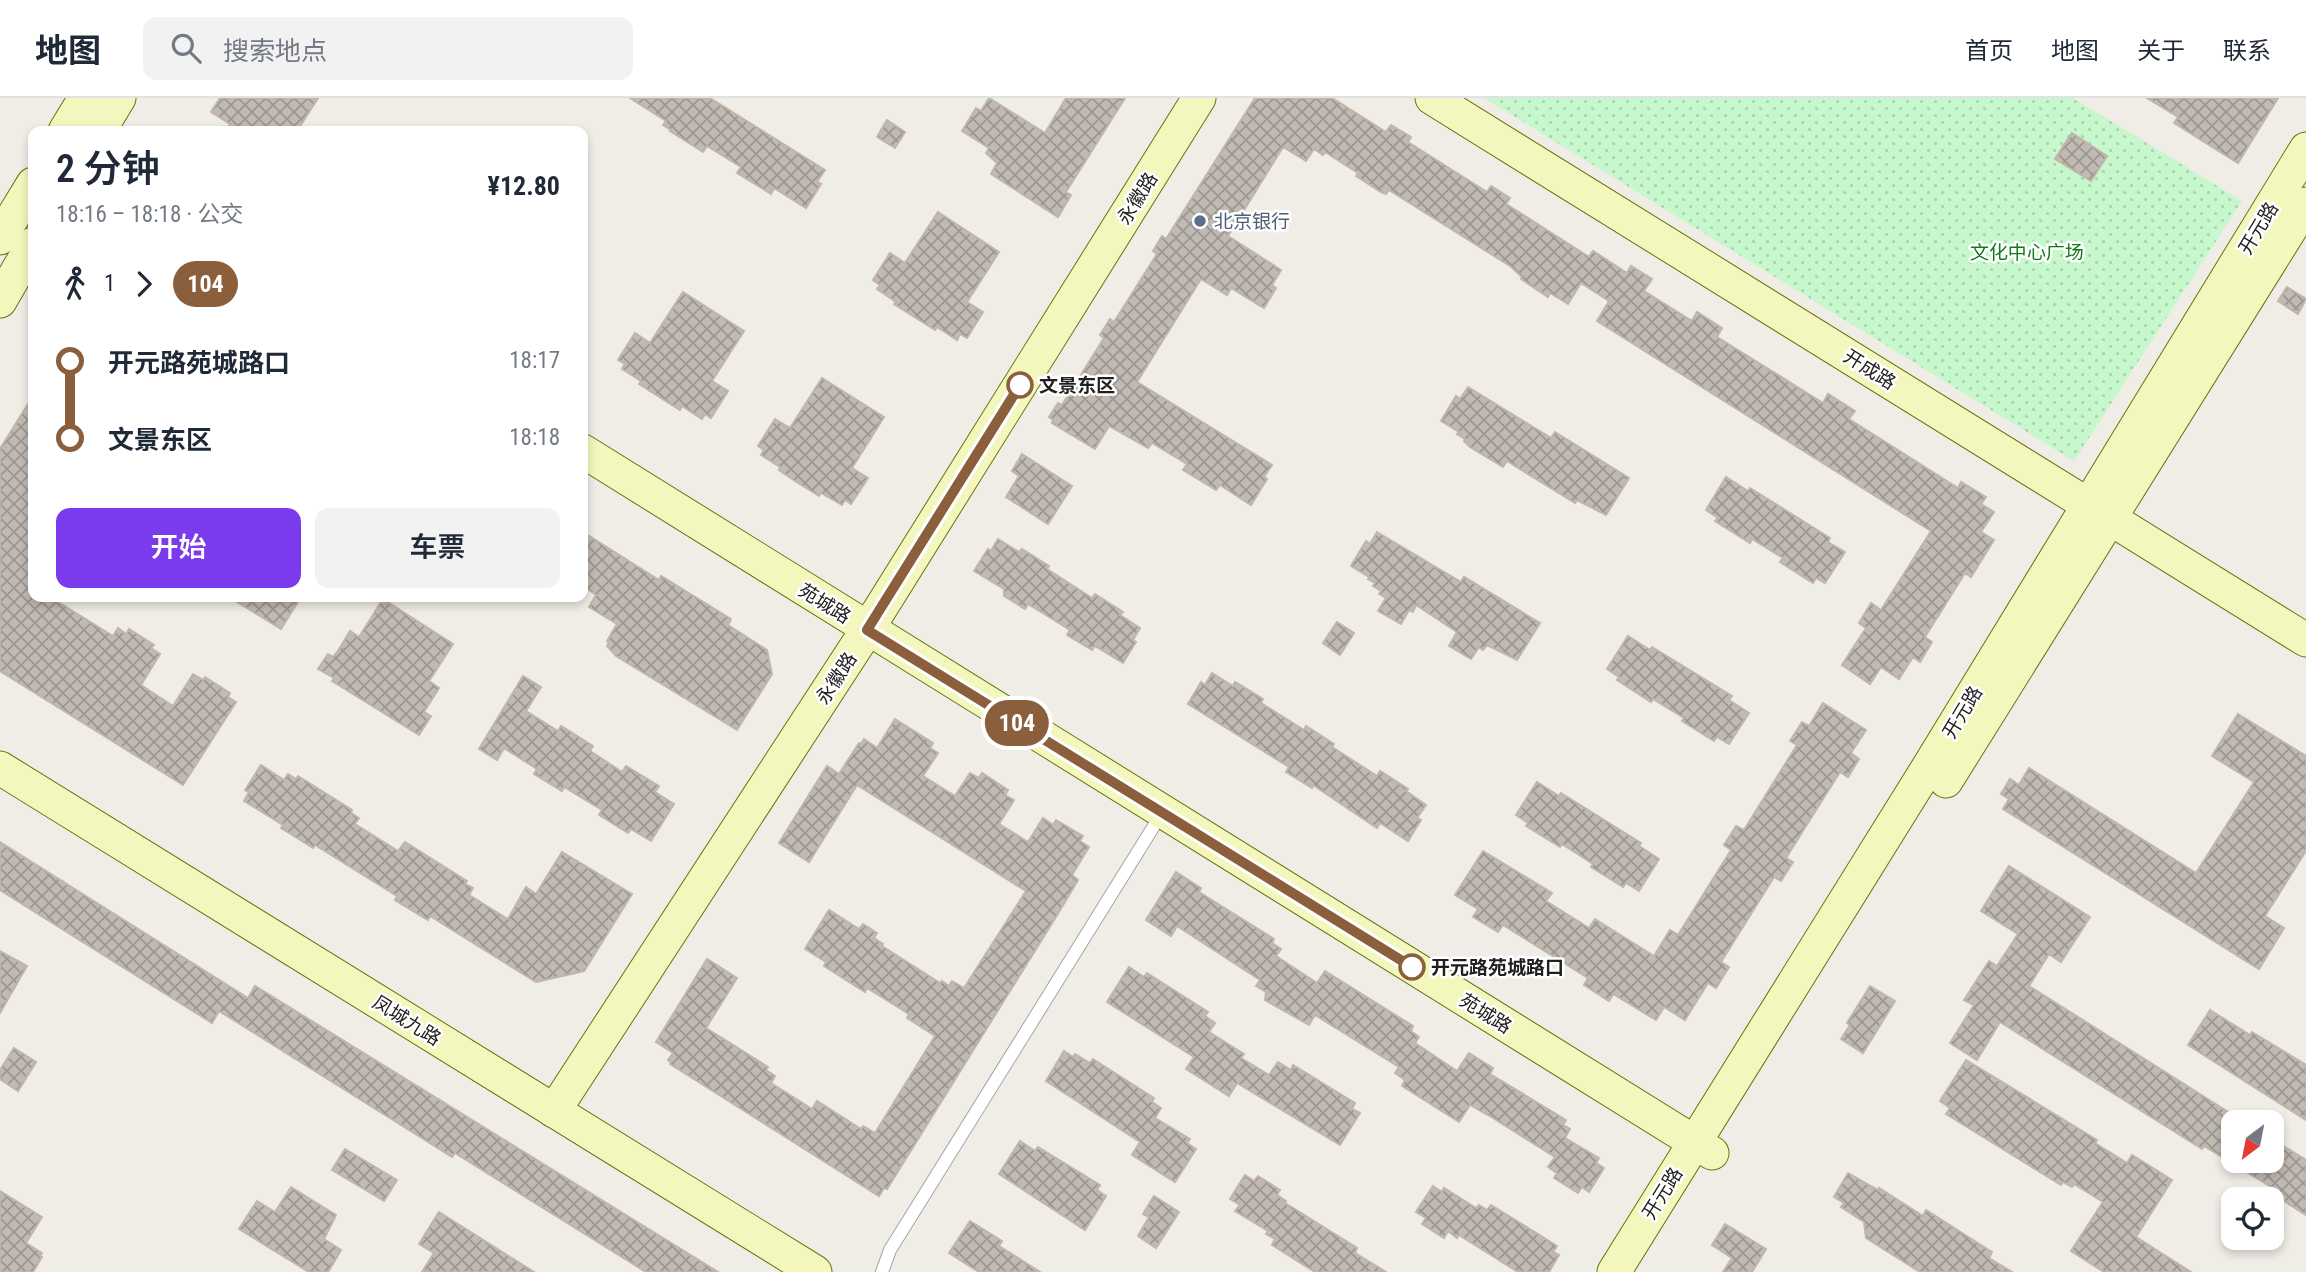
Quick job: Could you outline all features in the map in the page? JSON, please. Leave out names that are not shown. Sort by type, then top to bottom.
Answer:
[{"type":"street","points":[[78,126],[85,98]]},
{"type":"street","points":[[82,126],[119,98]]},
{"type":"street","name":"永徽路","points":[[554,1111],[867,630],[1199,98]]},
{"type":"street","name":"开成路","points":[[1432,98],[2306,640]]},
{"type":"street","name":"开元路","points":[[2100,511],[2306,149]]},
{"type":"street","points":[[0,239],[28,192]]},
{"type":"street","name":"开元路","points":[[1614,1272],[1703,1147],[2100,511],[2306,204]]},
{"type":"street","points":[[0,301],[28,253]]},
{"type":"street","name":"苑城路","points":[[588,454],[867,630],[1703,1147]]},
{"type":"street","name":"凤城九路","points":[[0,768],[815,1272]]},
{"type":"street","name":"开元路","points":[[1638,1272],[1703,1147]]},
{"type":"lane","points":[[882,1272],[890,1250],[1162,813]]},
{"type":"green space","name":"文化中心广场","points":[[1484,98],[2073,98],[2242,201],[2074,461]]},
{"type":"building","points":[[220,98],[318,98],[300,126],[229,126],[230,124],[211,112]]},
{"type":"building","points":[[630,98],[710,98],[825,170],[817,182],[821,184],[806,208],[774,188],[771,194],[737,173],[741,167],[707,146],[703,152],[670,131],[663,125],[666,121]]},
{"type":"building","points":[[989,98],[1045,133],[1066,98],[1125,98],[1066,192],[1071,195],[1058,217],[991,174],[997,163],[986,153],[989,148],[962,131],[976,108],[981,111]]},
{"type":"building","points":[[1255,98],[1332,98],[1386,132],[1391,125],[1411,137],[1408,142],[1487,192],[1491,186],[1510,198],[1506,204],[1589,257],[1593,251],[1627,273],[1631,266],[1652,279],[1644,291],[1692,321],[1697,312],[1722,328],[1717,337],[1823,403],[1828,394],[1855,411],[1849,419],[1958,488],[1961,482],[1986,497],[1981,504],[1994,512],[1981,532],[1994,540],[1971,577],[1965,573],[1925,637],[1932,642],[1920,662],[1913,657],[1899,679],[1881,667],[1870,684],[1842,665],[1866,628],[1859,623],[1871,603],[1881,610],[1931,531],[1597,321],[1609,301],[1581,283],[1568,304],[1550,293],[1548,297],[1521,279],[1510,266],[1389,190],[1386,194],[1381,192],[1325,152],[1323,155],[1314,149],[1306,161],[1283,147],[1228,236],[1281,270],[1272,285],[1276,288],[1264,308],[1231,288],[1227,295],[1201,279],[1137,382],[1272,465],[1251,505],[1220,485],[1216,490],[1183,470],[1187,464],[1152,443],[1148,448],[1109,426],[1095,449],[1052,423],[1053,420],[1049,417],[1058,403],[1062,405],[1104,338],[1100,335],[1110,319],[1114,322],[1157,254],[1153,251],[1162,236],[1166,239]]},
{"type":"building","points":[[2147,98],[2278,98],[2238,163],[2174,123],[2178,117]]},
{"type":"building","points":[[887,120],[905,132],[895,148],[877,137]]},
{"type":"building","points":[[2072,133],[2107,156],[2091,181],[2055,159]]},
{"type":"building","points":[[938,212],[999,252],[967,302],[983,312],[967,338],[960,334],[957,340],[937,327],[935,330],[894,304],[896,302],[877,289],[880,285],[873,280],[890,253],[905,263]]},
{"type":"building","points":[[2287,287],[2306,299],[2298,314],[2278,301]]},
{"type":"building","points":[[683,292],[744,331],[712,381],[728,391],[711,418],[705,414],[702,419],[682,406],[680,410],[639,384],[641,381],[622,369],[625,364],[618,360],[635,333],[650,343]]},
{"type":"building","points":[[822,378],[884,417],[852,468],[868,478],[851,504],[845,500],[842,505],[821,493],[819,496],[779,470],[780,467],[761,455],[764,450],[758,446],[775,419],[790,428]]},
{"type":"building","points":[[1468,387],[1551,438],[1555,432],[1629,478],[1606,515],[1577,500],[1575,503],[1507,461],[1503,467],[1470,447],[1465,439],[1457,434],[1459,432],[1441,421],[1456,396],[1460,399]]},
{"type":"building","points":[[28,404],[28,602],[58,602],[113,636],[118,628],[126,634],[129,629],[154,645],[151,648],[160,654],[141,685],[173,706],[193,674],[203,680],[205,677],[230,693],[228,697],[236,702],[183,785],[0,671],[0,449]]},
{"type":"building","points":[[1022,454],[1072,486],[1048,524],[1006,497],[1019,476],[1012,471]]},
{"type":"building","points":[[1726,477],[1748,491],[1750,488],[1830,538],[1828,542],[1845,552],[1825,583],[1816,578],[1813,583],[1780,562],[1783,558],[1752,539],[1750,543],[1715,521],[1718,518],[1706,510]]},
{"type":"building","points":[[1377,532],[1461,582],[1464,577],[1540,623],[1517,660],[1487,645],[1483,650],[1479,647],[1471,659],[1449,646],[1457,632],[1416,605],[1413,612],[1409,610],[1401,624],[1378,611],[1386,598],[1379,594],[1381,591],[1373,586],[1375,583],[1368,579],[1369,577],[1351,566],[1366,541],[1370,544]]},
{"type":"building","points":[[588,535],[659,580],[661,576],[731,619],[728,625],[767,650],[772,674],[737,730],[616,656],[607,646],[607,641],[617,624],[589,607],[596,595],[588,589]]},
{"type":"building","points":[[998,539],[1019,552],[1022,549],[1092,598],[1095,594],[1123,612],[1120,615],[1140,628],[1133,640],[1136,642],[1123,663],[1095,646],[1092,650],[1067,635],[1070,630],[1028,604],[1025,609],[1004,596],[1004,589],[974,571]]},
{"type":"building","points":[[237,602],[298,602],[281,629]]},
{"type":"building","points":[[381,602],[388,602],[453,644],[429,681],[439,688],[424,712],[431,716],[419,735],[332,681],[334,678],[318,669],[328,654],[333,657],[350,631],[359,637]]},
{"type":"building","points":[[1337,622],[1354,633],[1340,655],[1323,643]]},
{"type":"building","points":[[1628,636],[1650,650],[1652,647],[1732,696],[1729,700],[1749,713],[1729,744],[1717,737],[1714,741],[1682,721],[1684,718],[1653,699],[1651,702],[1617,680],[1619,677],[1607,669]]},
{"type":"building","points":[[1212,673],[1233,686],[1235,682],[1263,699],[1261,703],[1304,730],[1306,726],[1334,744],[1332,747],[1377,776],[1380,771],[1408,789],[1406,791],[1426,805],[1417,818],[1421,820],[1408,841],[1380,823],[1377,828],[1313,785],[1312,788],[1286,772],[1289,767],[1188,704],[1201,682],[1205,685]]},
{"type":"building","points":[[523,676],[541,687],[526,711],[558,731],[561,726],[593,746],[590,751],[622,772],[626,766],[659,786],[655,792],[674,804],[651,841],[631,829],[628,833],[599,815],[602,810],[564,787],[562,791],[534,774],[537,769],[504,748],[497,760],[479,749]]},
{"type":"building","points":[[1823,703],[1866,730],[1851,753],[1859,759],[1848,777],[1840,772],[1786,858],[1793,862],[1781,881],[1774,877],[1721,962],[1729,967],[1716,988],[1708,983],[1685,1020],[1664,1007],[1656,1020],[1613,994],[1609,1001],[1584,985],[1588,978],[1503,925],[1498,932],[1473,917],[1478,909],[1455,895],[1483,851],[1552,893],[1546,901],[1589,928],[1595,919],[1654,956],[1670,930],[1678,935],[1731,850],[1724,845],[1736,826],[1744,830],[1797,745],[1790,741],[1802,722],[1809,726]]},
{"type":"building","points":[[2238,714],[2306,756],[2306,851],[2265,916],[2284,928],[2259,969],[2003,809],[2009,799],[2001,794],[2010,779],[2019,785],[2029,768],[2196,873],[2254,782],[2212,756]]},
{"type":"building","points":[[895,719],[933,743],[930,748],[938,753],[923,776],[955,796],[970,773],[979,778],[982,773],[1008,790],[1005,795],[1014,800],[999,824],[1028,842],[1043,818],[1053,825],[1056,820],[1083,836],[1080,841],[1089,847],[1072,875],[1078,880],[1059,912],[887,1189],[884,1188],[879,1196],[670,1064],[668,1060],[673,1053],[656,1042],[707,959],[737,978],[706,1028],[768,1067],[766,1070],[775,1076],[771,1083],[812,1109],[817,1101],[861,1129],[863,1126],[875,1133],[935,1036],[907,1018],[909,1014],[867,988],[865,992],[824,966],[826,962],[805,949],[829,910],[859,929],[863,924],[877,933],[874,938],[883,944],[882,946],[940,983],[942,981],[949,986],[952,981],[964,988],[1026,891],[857,785],[809,862],[779,843],[827,766],[839,774],[864,739],[877,748]]},
{"type":"building","points":[[261,765],[284,780],[288,774],[296,779],[298,776],[352,810],[351,813],[359,818],[355,824],[398,851],[405,842],[467,881],[465,884],[473,888],[469,895],[508,919],[526,887],[536,894],[562,852],[632,894],[584,971],[536,982],[430,916],[428,920],[395,900],[397,896],[315,845],[313,848],[281,828],[283,825],[244,801],[249,792],[245,790]]},
{"type":"building","points":[[1537,782],[1559,796],[1561,793],[1641,843],[1639,846],[1659,859],[1639,891],[1626,883],[1623,887],[1562,844],[1560,847],[1526,826],[1528,823],[1516,815]]},
{"type":"building","points":[[0,842],[248,998],[255,986],[718,1272],[646,1272],[455,1153],[452,1157],[219,1011],[212,1023],[0,890]]},
{"type":"building","points":[[2009,866],[2090,917],[2061,962],[2049,954],[2029,986],[2225,1110],[2221,1110],[2221,1156],[2204,1146],[2202,1149],[2000,1022],[1977,1060],[1950,1043],[1974,1005],[1964,1000],[1989,961],[1997,966],[2018,934],[1981,911]]},
{"type":"building","points":[[1176,872],[1201,888],[1199,892],[1274,939],[1272,943],[1281,949],[1276,956],[1317,983],[1325,971],[1413,1026],[1411,1031],[1419,1037],[1415,1043],[1457,1071],[1469,1053],[1493,1068],[1490,1074],[1566,1120],[1563,1125],[1570,1129],[1565,1138],[1599,1158],[1596,1163],[1604,1168],[1589,1192],[1582,1187],[1578,1193],[1554,1178],[1557,1173],[1548,1167],[1555,1157],[1493,1118],[1470,1105],[1459,1122],[1402,1086],[1405,1080],[1395,1073],[1399,1067],[1315,1015],[1309,1025],[1265,1000],[1266,992],[1256,986],[1260,980],[1177,926],[1171,936],[1146,920]]},
{"type":"building","points":[[0,951],[27,966],[0,1013]]},
{"type":"building","points":[[1129,967],[1144,977],[1147,973],[1208,1012],[1205,1016],[1215,1023],[1209,1032],[1244,1054],[1241,1058],[1269,1075],[1278,1062],[1291,1070],[1293,1065],[1355,1103],[1352,1109],[1360,1113],[1340,1145],[1237,1083],[1229,1096],[1186,1069],[1194,1057],[1107,1002]]},
{"type":"building","points":[[1870,986],[1895,1001],[1863,1053],[1841,1039],[1850,1025],[1847,1023]]},
{"type":"building","points":[[2210,1010],[2306,1065],[2306,1120],[2188,1045]]},
{"type":"building","points":[[14,1048],[36,1062],[18,1091],[0,1079],[0,1070]]},
{"type":"building","points":[[1064,1051],[1090,1063],[1093,1059],[1154,1098],[1152,1102],[1161,1108],[1155,1118],[1190,1139],[1187,1143],[1196,1149],[1175,1182],[1132,1155],[1140,1142],[1046,1081]]},
{"type":"building","points":[[1966,1060],[2097,1140],[2095,1143],[2127,1163],[2132,1155],[2172,1180],[2136,1237],[2191,1272],[2104,1272],[2071,1251],[2103,1202],[2074,1184],[2072,1187],[2063,1182],[2061,1185],[1946,1114],[1950,1108],[1940,1101]]},
{"type":"building","points":[[1020,1141],[1035,1151],[1038,1147],[1100,1185],[1097,1190],[1106,1196],[1085,1230],[999,1174]]},
{"type":"building","points":[[2284,1146],[2306,1160],[2306,1215],[2284,1201],[2284,1187],[2271,1187],[2248,1173],[2284,1173]]},
{"type":"building","points":[[345,1149],[397,1180],[384,1201],[332,1170]]},
{"type":"building","points":[[1848,1173],[1878,1190],[1879,1188],[1923,1216],[1926,1210],[1992,1252],[1989,1258],[2012,1272],[1920,1272],[1866,1238],[1864,1222],[1841,1207],[1844,1203],[1834,1197]]},
{"type":"building","points":[[1245,1175],[1254,1181],[1258,1176],[1280,1190],[1277,1195],[1286,1201],[1285,1203],[1357,1248],[1355,1253],[1386,1272],[1315,1272],[1272,1245],[1275,1239],[1266,1234],[1268,1231],[1235,1211],[1240,1205],[1230,1199]]},
{"type":"building","points":[[1433,1186],[1442,1192],[1444,1188],[1476,1208],[1479,1205],[1487,1210],[1491,1205],[1557,1246],[1553,1252],[1559,1255],[1549,1272],[1518,1272],[1459,1235],[1457,1238],[1448,1231],[1444,1238],[1422,1224],[1426,1218],[1416,1212]]},
{"type":"building","points":[[291,1187],[336,1215],[324,1239],[341,1250],[328,1272],[309,1272],[239,1229],[257,1201],[275,1212]]},
{"type":"building","points":[[0,1191],[42,1217],[26,1243],[42,1253],[33,1272],[0,1272]]},
{"type":"building","points":[[1154,1196],[1179,1212],[1156,1248],[1138,1236],[1149,1217],[1143,1214]]},
{"type":"building","points":[[439,1212],[534,1272],[422,1272],[434,1253],[419,1244]]},
{"type":"building","points":[[970,1221],[1002,1241],[999,1246],[1040,1272],[979,1272],[949,1253]]},
{"type":"building","points":[[1725,1224],[1766,1249],[1752,1272],[1723,1272],[1732,1258],[1712,1245]]},
{"type":"bus line","name":"104","points":[[1020,385],[867,630],[1412,967]]},
{"type":"place","name":"北京银行","points":[[1200,221]]},
{"type":"place","name":"文景东区","points":[[1020,385]]},
{"type":"place","name":"开元路苑城路口","points":[[1412,967]]}]
